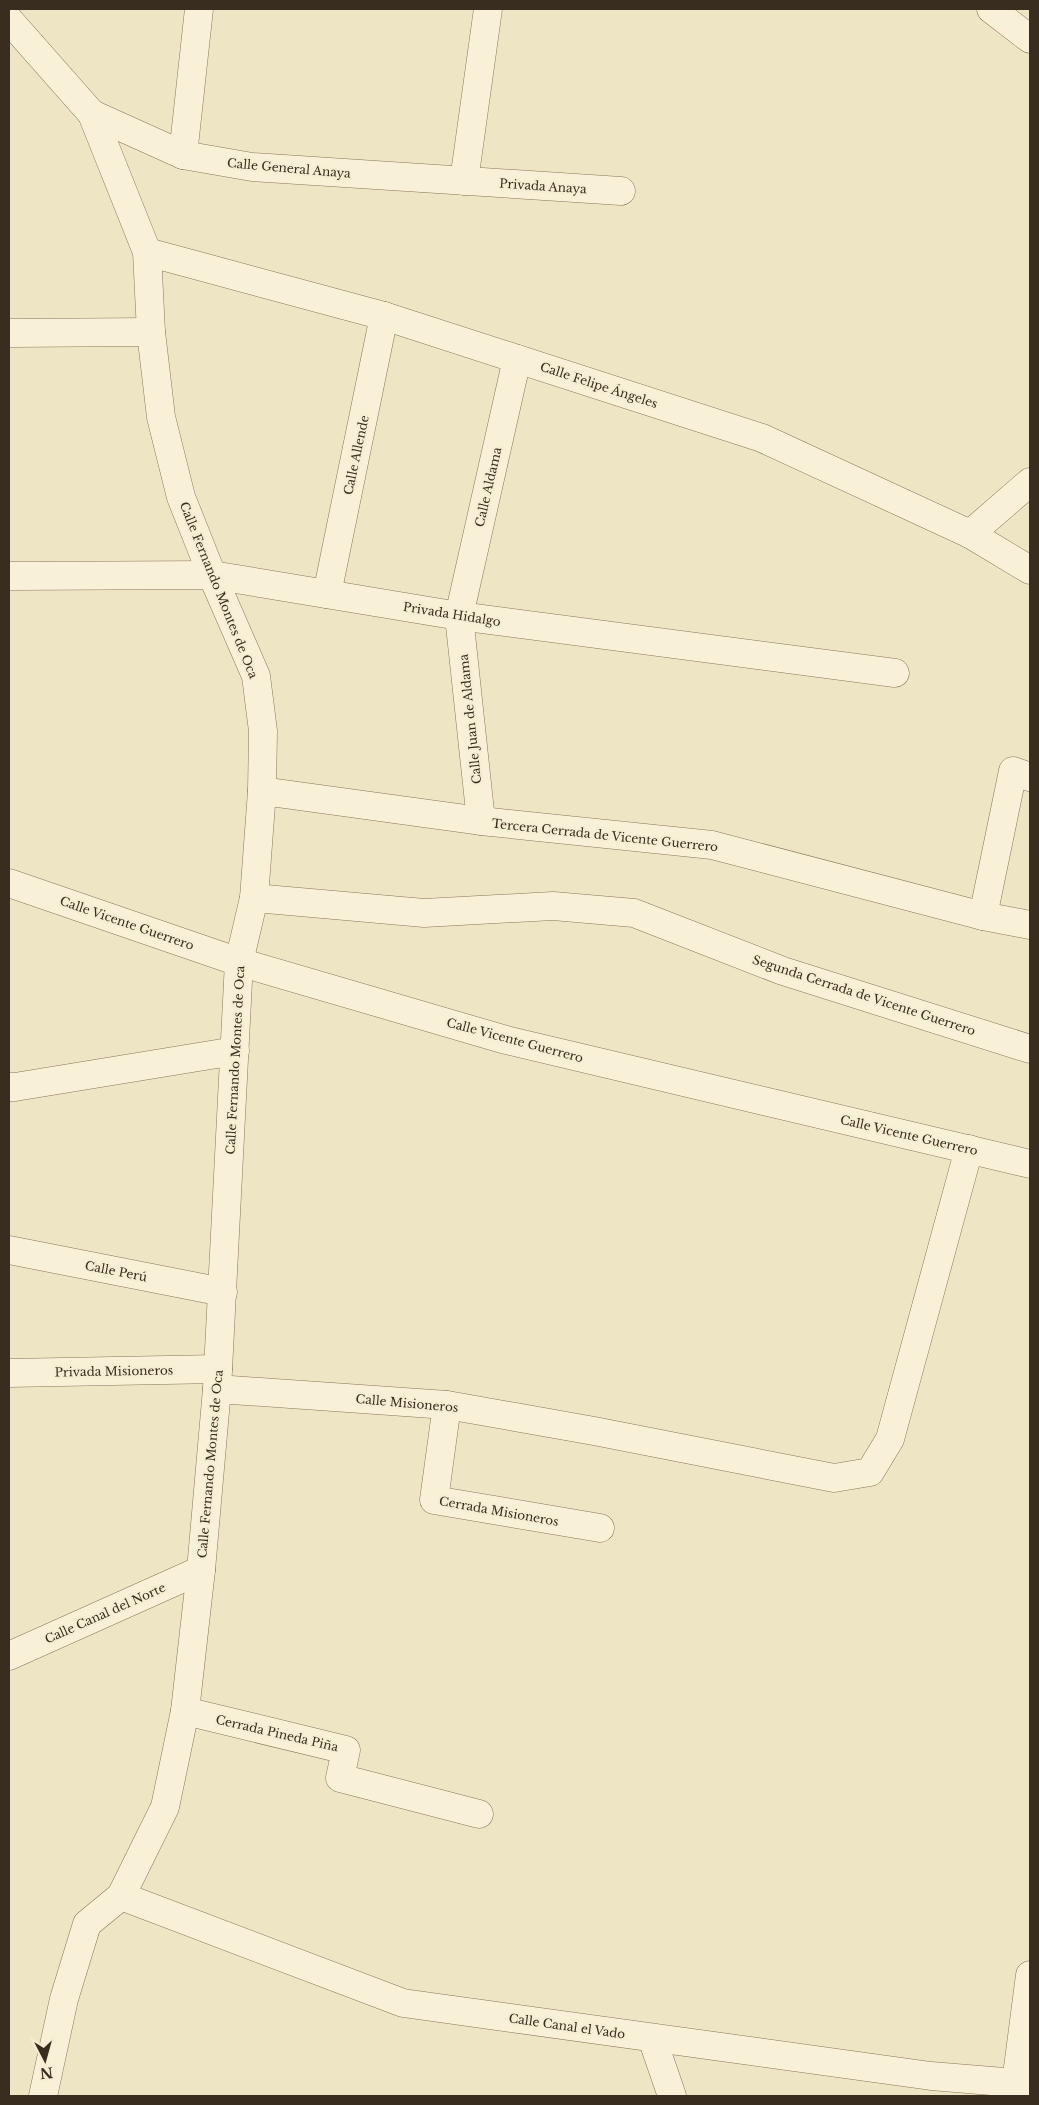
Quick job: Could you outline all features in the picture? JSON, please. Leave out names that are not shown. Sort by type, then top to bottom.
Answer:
[{"type":"street","points":[[184,155],[200,9]]},
{"type":"street","points":[[464,181],[488,9]]},
{"type":"street","points":[[991,9],[1030,39]]},
{"type":"street","name":"Calle Fernando Montes de Oca","points":[[9,20],[92,114],[147,252],[152,332],[161,417],[182,497],[212,575],[256,676],[263,731],[262,791],[254,898],[239,962],[224,1292],[218,1379],[202,1570],[185,1711],[165,1806],[121,1896],[87,1924],[64,2000],[43,2096]]},
{"type":"street","name":"Calle General Anaya","points":[[92,114],[184,155],[252,167],[464,181]]},
{"type":"street","name":"Privada Anaya","points":[[464,181],[621,191]]},
{"type":"street","name":"Calle Felipe Ángeles","points":[[147,252],[384,316],[762,438],[970,534],[1030,570]]},
{"type":"street","name":"Calle Allende","points":[[327,594],[384,316]]},
{"type":"street","points":[[9,333],[152,332]]},
{"type":"street","name":"Calle Aldama","points":[[459,616],[517,358]]},
{"type":"street","points":[[970,534],[1030,482]]},
{"type":"street","name":"Privada Hidalgo","points":[[9,576],[212,575],[459,616],[895,673]]},
{"type":"street","name":"Calle Juan de Aldama","points":[[459,616],[481,822]]},
{"type":"street","points":[[983,916],[1013,771],[1030,777]]},
{"type":"street","name":"Tercera Cerrada de Vicente Guerrero","points":[[262,791],[481,822],[712,845],[983,916],[1030,925]]},
{"type":"street","name":"Calle Vicente Guerrero","points":[[9,883],[239,962],[506,1040],[1030,1164]]},
{"type":"street","name":"Segunda Cerrada de Vicente Guerrero","points":[[254,898],[424,913],[553,906],[634,913],[783,971],[1030,1049]]},
{"type":"street","points":[[9,1087],[14,1088],[235,1051]]},
{"type":"street","name":"Calle Misioneros","points":[[218,1379],[447,1405],[594,1431],[834,1478],[870,1472],[890,1439],[969,1149]]},
{"type":"street","name":"Calle Perú","points":[[9,1250],[224,1292]]},
{"type":"street","name":"Privada Misioneros","points":[[9,1373],[218,1379]]},
{"type":"street","name":"Cerrada Misioneros","points":[[447,1405],[434,1500],[600,1528]]},
{"type":"street","name":"Calle Canal del Norte","points":[[9,1656],[202,1570]]},
{"type":"street","name":"Cerrada Pineda Piña","points":[[185,1711],[346,1750],[340,1778],[479,1814]]},
{"type":"street","name":"Calle Canal el Vado","points":[[121,1896],[404,2003],[652,2038],[930,2086],[1019,2090]]},
{"type":"street","points":[[1019,2090],[1030,1975]]},
{"type":"street","points":[[652,2038],[672,2096]]}]
